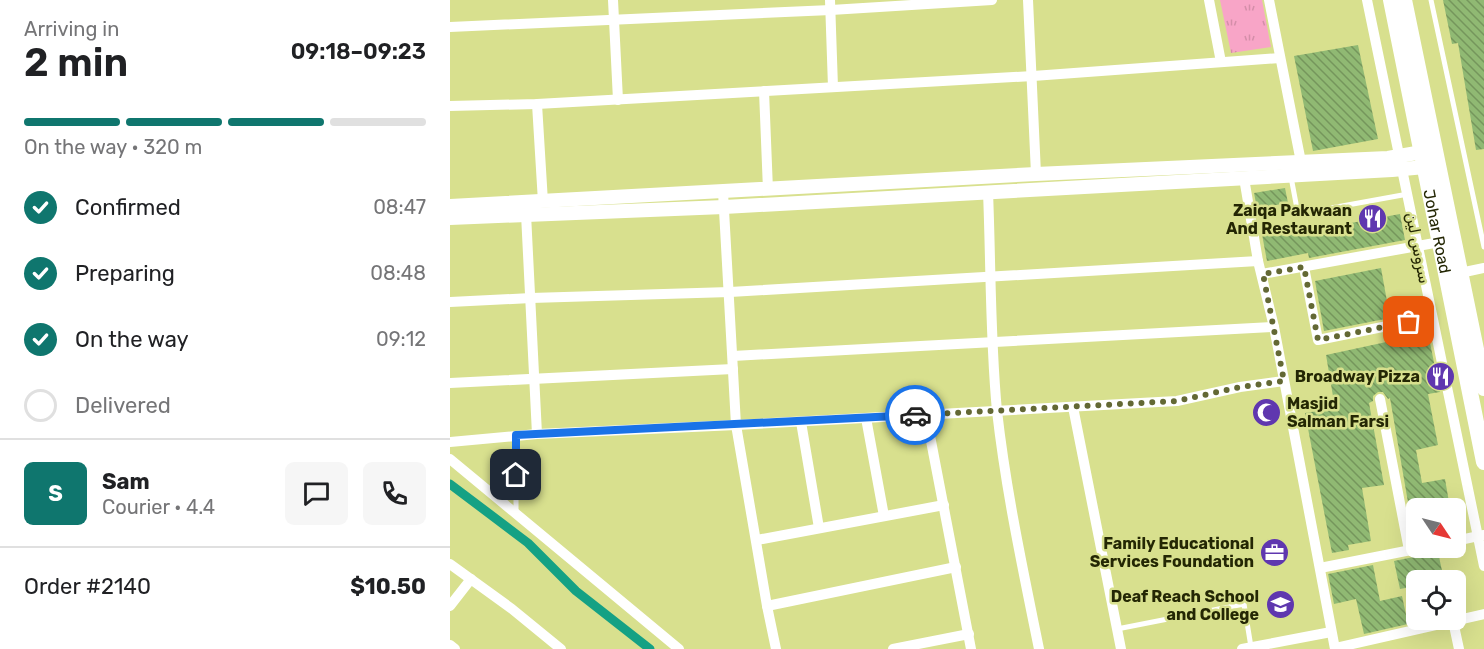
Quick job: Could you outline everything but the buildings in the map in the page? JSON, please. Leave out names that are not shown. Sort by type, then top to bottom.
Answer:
[{"type":"main road","name":"Johar Road","points":[[1391,0],[1484,462]]},
{"type":"main road","name":"Johar Road","points":[[1404,0],[1484,388]]},
{"type":"street","points":[[613,0],[618,100]]},
{"type":"street","points":[[450,27],[830,5],[992,0]]},
{"type":"street","points":[[1028,0],[1036,174]]},
{"type":"street","points":[[1209,0],[1221,62]]},
{"type":"street","points":[[1269,0],[1301,162]]},
{"type":"street","name":"سروس لین","points":[[1367,0],[1408,194],[1416,245],[1481,536],[1484,566]]},
{"type":"street","points":[[830,5],[833,87]]},
{"type":"street","points":[[450,106],[618,100],[1033,76],[1280,58]]},
{"type":"street","points":[[764,91],[768,190]]},
{"type":"street","points":[[537,104],[543,202]]},
{"type":"street","points":[[450,206],[467,212],[526,214],[724,207],[1290,175],[1423,159]]},
{"type":"street","points":[[450,218],[467,212],[543,202],[1036,174],[1301,162],[1400,163]]},
{"type":"street","points":[[1244,178],[1258,261],[1274,327],[1335,649],[1412,630]]},
{"type":"street","points":[[937,180],[938,194]]},
{"type":"street","points":[[723,192],[736,425],[776,649]]},
{"type":"street","points":[[988,192],[992,342],[997,411],[1013,524],[1039,649]]},
{"type":"street","points":[[526,214],[537,434]]},
{"type":"street","points":[[1263,274],[1440,242]]},
{"type":"street","points":[[450,302],[730,292],[1258,261]]},
{"type":"street","points":[[1304,267],[1318,340],[1432,317]]},
{"type":"street","points":[[1460,273],[1484,268]]},
{"type":"street","points":[[733,356],[1274,327]]},
{"type":"street","points":[[450,383],[733,369]]},
{"type":"street","points":[[450,442],[516,435],[1177,401],[1240,387],[1284,381]]},
{"type":"street","points":[[1380,399],[1406,534]]},
{"type":"street","points":[[1073,407],[1121,649]]},
{"type":"street","points":[[926,415],[971,649]]},
{"type":"street","points":[[866,418],[884,516]]},
{"type":"street","points":[[801,422],[819,528]]},
{"type":"street","points":[[450,459],[679,649]]},
{"type":"street","points":[[757,540],[944,505]]},
{"type":"street","points":[[1466,539],[1481,536]]},
{"type":"street","points":[[1320,568],[1406,551]]},
{"type":"street","points":[[450,564],[512,609],[561,649]]},
{"type":"street","points":[[767,606],[956,567]]},
{"type":"street","points":[[450,606],[471,579]]},
{"type":"street","points":[[1466,618],[1484,614]]},
{"type":"street","points":[[1455,630],[1459,649]]},
{"type":"street","points":[[1248,648],[1331,632]]},
{"type":"street","points":[[893,649],[969,634]]},
{"type":"street","points":[[1381,637],[1383,649]]},
{"type":"street","points":[[450,645],[455,649]]},
{"type":"lane","points":[[1431,0],[1484,247]]},
{"type":"lane","points":[[1290,175],[1298,214],[1408,194]]},
{"type":"lane","points":[[516,435],[516,514]]},
{"type":"lane","points":[[1118,629],[1244,604],[1248,648]]},
{"type":"green space","points":[[1220,0],[1262,0],[1271,47],[1231,53]]},
{"type":"waterway","points":[[450,484],[528,543],[576,591],[650,649]]},
{"type":"way so far","points":[[915,415],[1177,401],[1240,387],[1284,381],[1263,274],[1304,267],[1318,340],[1409,322]]},
{"type":"place","name":"Zaiqa Pakwaan And Restaurant","points":[[1373,219]]},
{"type":"place","name":"Broadway Pizza","points":[[1441,376]]},
{"type":"place","name":"Masjid Salman Farsi","points":[[1266,412]]},
{"type":"place","name":"Family Educational Services Foundation","points":[[1275,552]]},
{"type":"place","name":"Deaf Reach School and College","points":[[1280,605]]},
{"type":"route","points":[[516,475],[516,435],[915,415]]}]
